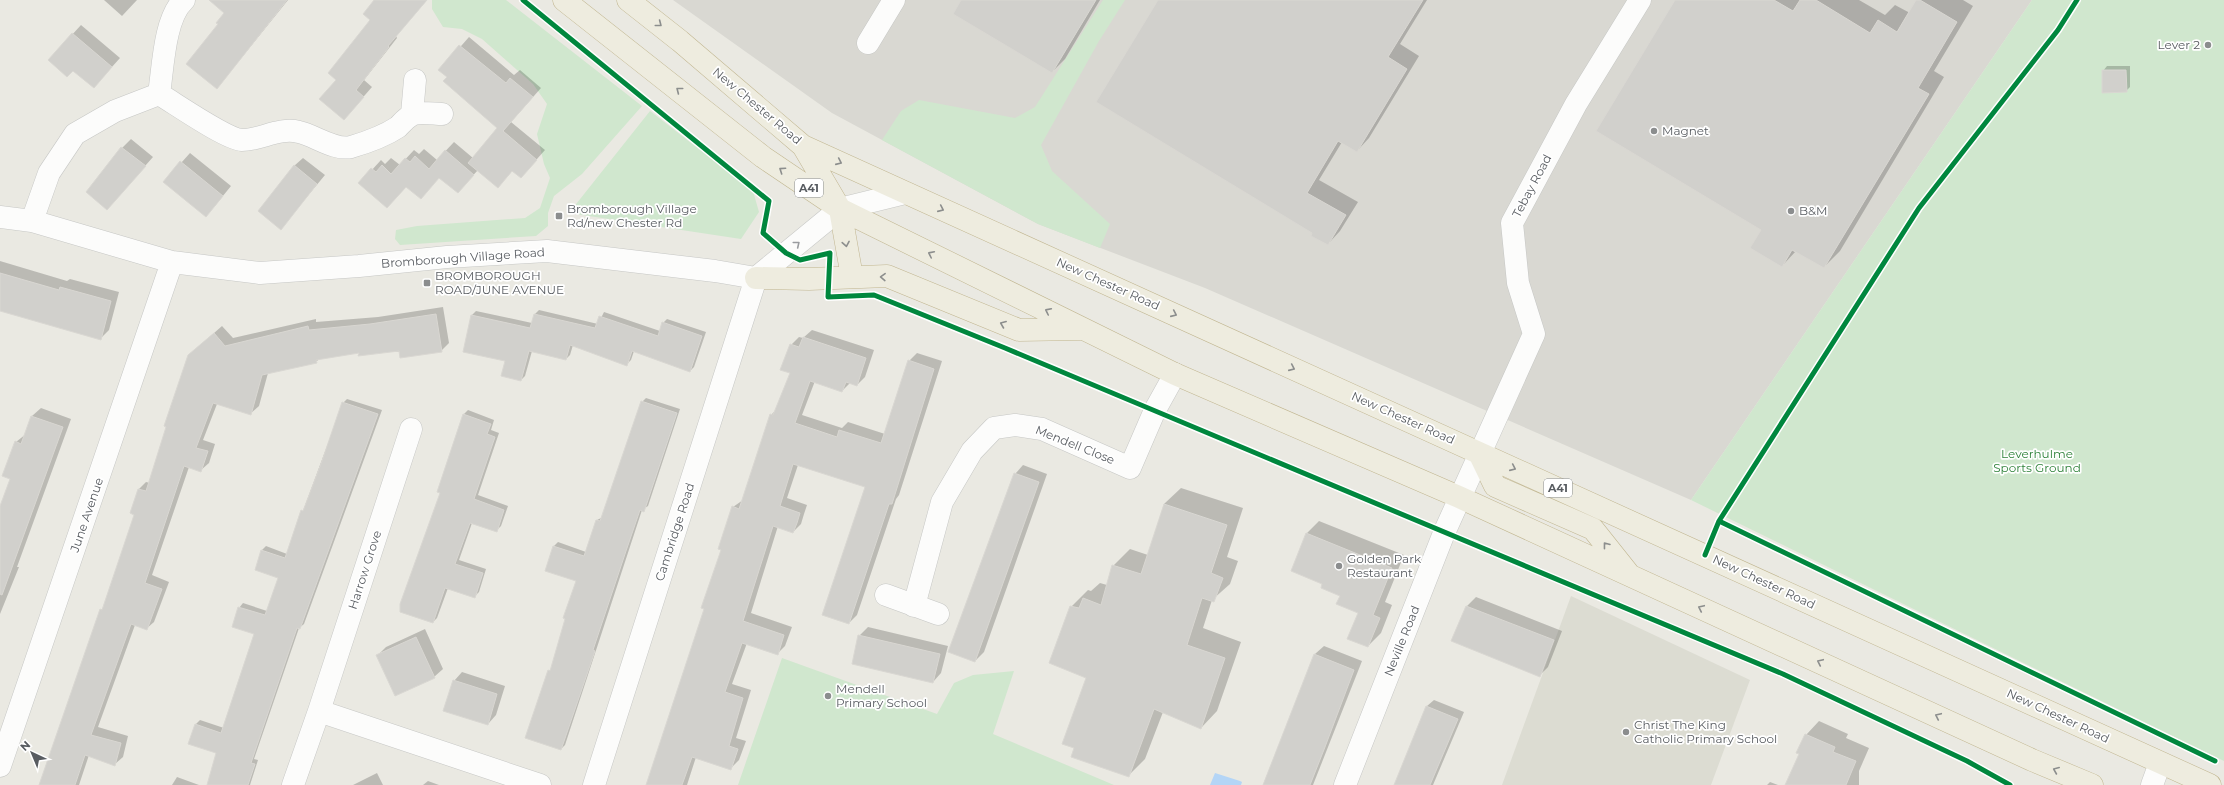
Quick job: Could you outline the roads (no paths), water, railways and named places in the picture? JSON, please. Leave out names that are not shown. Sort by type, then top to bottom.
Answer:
[{"type":"highway","name":"A41","points":[[564,0],[763,157],[840,209],[1175,374],[1459,497],[2032,760],[2092,785]]},
{"type":"highway","name":"New Chester Road","points":[[628,0],[680,41],[803,146],[2210,785]]},
{"type":"highway","points":[[803,146],[840,209],[852,278]]},
{"type":"highway","points":[[756,278],[809,279],[887,276],[1019,330],[1083,329]]},
{"type":"highway","points":[[1479,452],[1495,486],[1593,529],[1630,575]]},
{"type":"street","points":[[159,94],[171,22],[179,5],[184,0]]},
{"type":"street","points":[[868,43],[894,0]]},
{"type":"street","name":"Tebay Road","points":[[1459,497],[1534,334],[1518,283],[1512,223],[1576,104],[1640,0]]},
{"type":"street","points":[[412,114],[415,80]]},
{"type":"street","points":[[159,94],[216,130],[240,140],[256,139],[275,132],[297,131],[314,136],[332,145],[348,148],[378,139],[398,126],[412,114],[442,114]]},
{"type":"street","points":[[32,221],[49,173],[75,134],[115,111],[159,94]]},
{"type":"street","points":[[756,278],[840,209],[905,193]]},
{"type":"street","name":"Bromborough Village Road","points":[[0,216],[32,221],[172,262],[260,273],[359,266],[447,257],[547,251],[715,271],[756,278]]},
{"type":"street","name":"June Avenue","points":[[0,766],[172,262]]},
{"type":"street","name":"Cambridge Road","points":[[594,785],[756,278]]},
{"type":"street","name":"Mendell Close","points":[[914,606],[942,502],[972,451],[994,428],[1015,425],[1042,429],[1130,468],[1155,410],[1175,374]]},
{"type":"street","name":"Harrow Grove","points":[[292,785],[319,711],[412,429]]},
{"type":"street","name":"Neville Road","points":[[1345,785],[1459,497]]},
{"type":"street","points":[[886,595],[938,614]]},
{"type":"street","points":[[319,711],[540,785]]},
{"type":"street","points":[[2152,785],[2160,763]]},
{"type":"water","points":[[1215,773],[1240,781],[1242,782],[1241,785],[1210,785]]},
{"type":"place","name":"Lever 2","points":[[2208,45]]},
{"type":"place","name":"Magnet","points":[[1654,131]]},
{"type":"place","name":"B&M","points":[[1791,211]]},
{"type":"place","name":"Bromborough Village Rd/new Chester Rd","points":[[559,216]]},
{"type":"place","name":"BROMBOROUGH ROAD/JUNE AVENUE","points":[[427,283]]},
{"type":"place","name":"Golden Park Restaurant","points":[[1339,566]]},
{"type":"place","name":"Mendell Primary School","points":[[828,696]]},
{"type":"place","name":"Christ The King Catholic Primary School","points":[[1626,732]]},
{"type":"park label","name":"Leverhulme Sports Ground","points":[[2037,461]]}]
